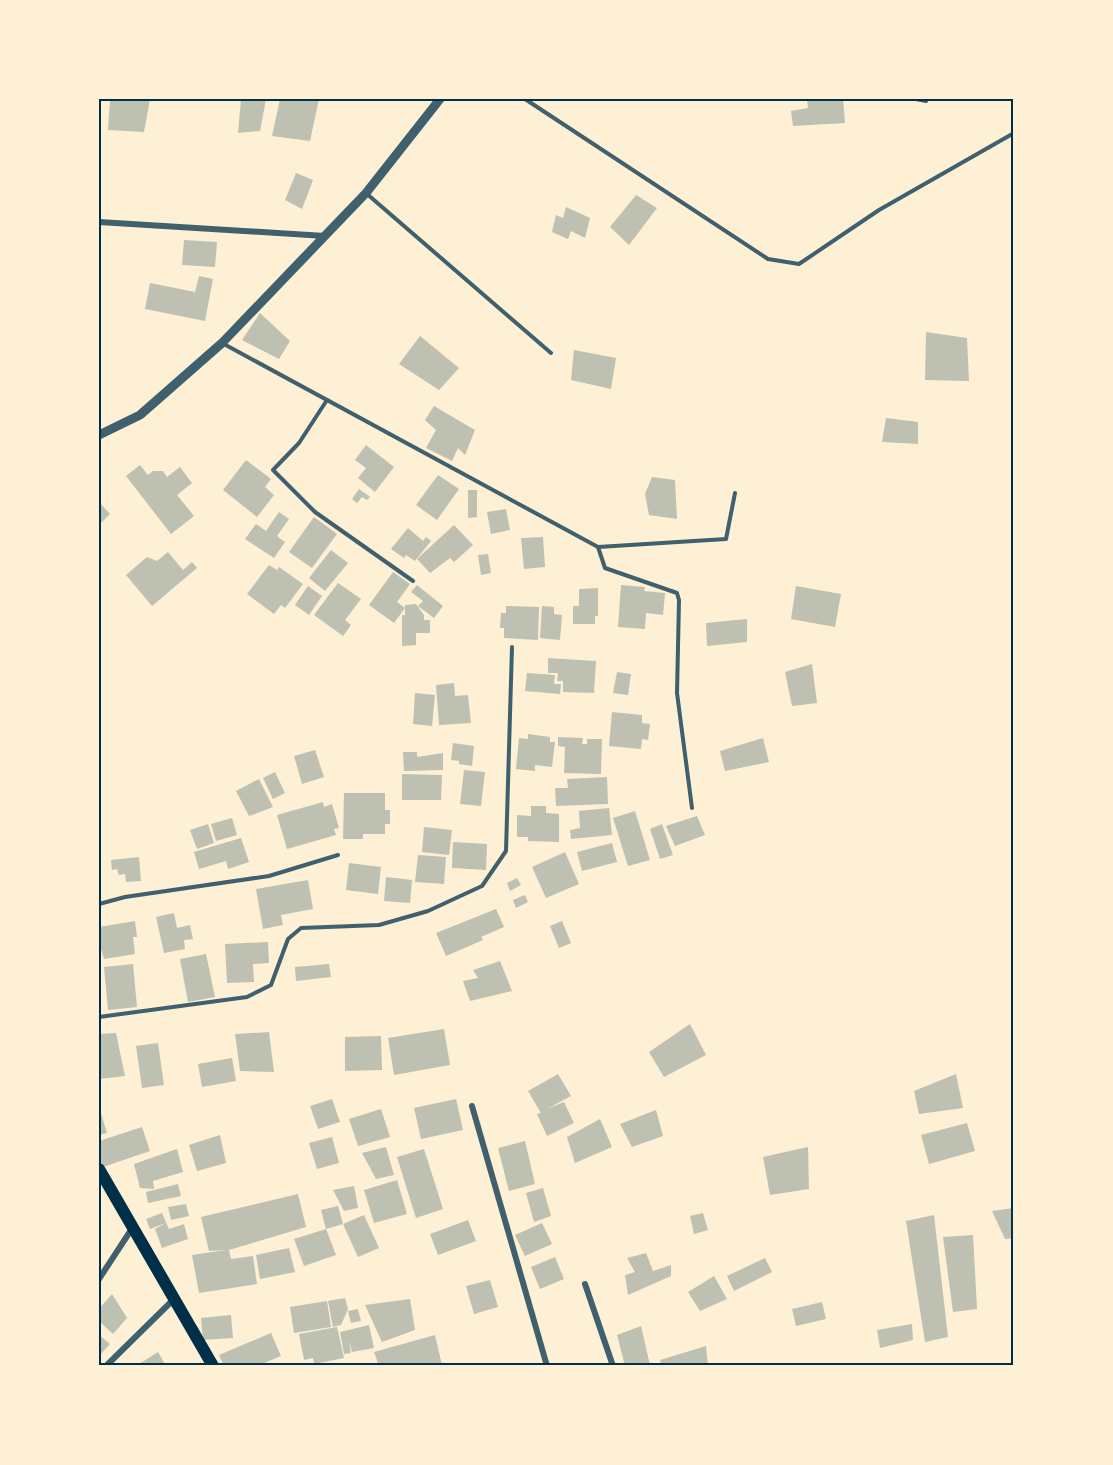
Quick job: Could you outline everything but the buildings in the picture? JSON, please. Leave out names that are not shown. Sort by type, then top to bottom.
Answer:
[{"type":"main road","points":[[99,1168],[213,1366]]},
{"type":"street","points":[[99,435],[140,415],[222,344],[366,194],[440,99]]},
{"type":"street","points":[[99,222],[325,236]]},
{"type":"street","points":[[472,1107],[502,1204],[547,1366]]},
{"type":"street","points":[[99,1279],[134,1226]]},
{"type":"street","points":[[585,1284],[613,1366]]},
{"type":"street","points":[[106,1366],[175,1298]]},
{"type":"lane","points":[[525,99],[768,259],[799,264],[879,210],[1014,133]]},
{"type":"lane","points":[[916,99],[926,101]]},
{"type":"lane","points":[[366,194],[551,352]]},
{"type":"lane","points":[[222,344],[598,547],[726,539],[735,493]]},
{"type":"lane","points":[[327,400],[299,443],[273,470],[315,512],[413,581]]},
{"type":"lane","points":[[598,547],[605,568],[677,593],[679,600],[676,693],[692,808]]},
{"type":"lane","points":[[99,1017],[247,997],[270,985],[288,939],[301,928],[379,925],[428,911],[482,886],[506,851],[512,647]]},
{"type":"lane","points":[[99,904],[125,897],[269,876],[338,855]]}]
